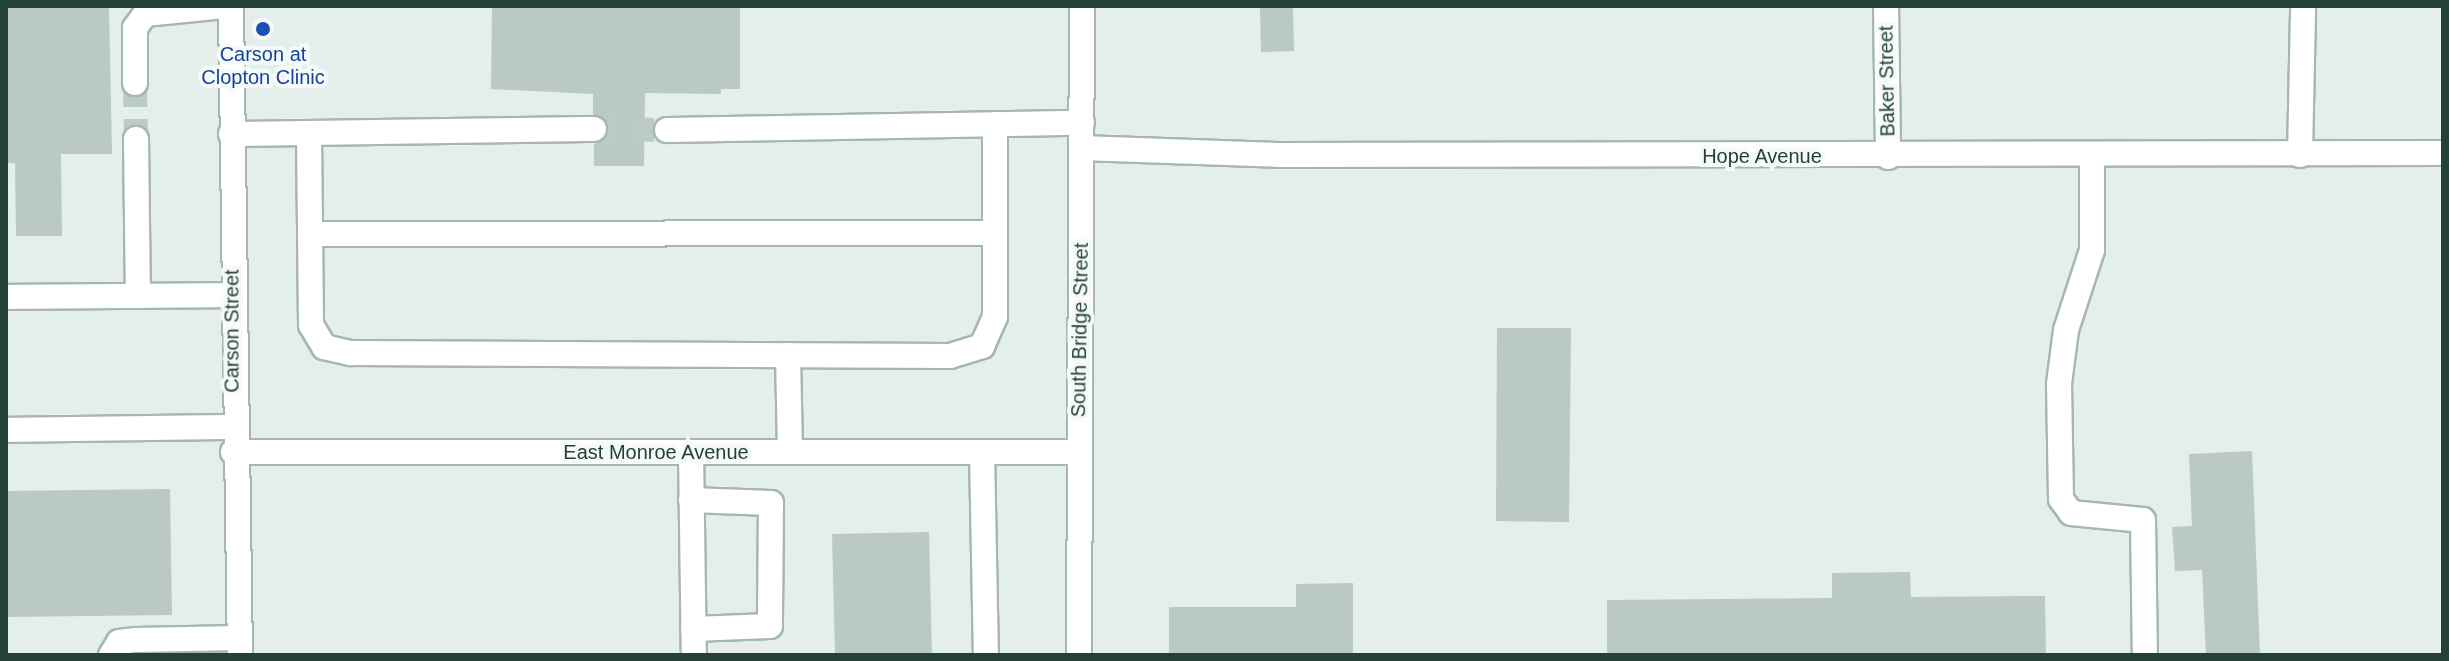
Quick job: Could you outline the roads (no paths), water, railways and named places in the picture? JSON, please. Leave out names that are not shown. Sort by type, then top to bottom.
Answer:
[{"type":"street","points":[[135,83],[135,28],[145,14],[228,6]]},
{"type":"street","name":"Carson Street","points":[[228,6],[233,452],[239,646]]},
{"type":"street","name":"South Bridge Street","points":[[1079,655],[1082,6]]},
{"type":"street","name":"Baker Street","points":[[1886,6],[1888,157]]},
{"type":"street","points":[[2300,155],[2303,6]]},
{"type":"street","points":[[667,130],[1082,123]]},
{"type":"street","points":[[309,133],[311,325],[324,347],[351,353],[950,356],[982,346],[995,317],[995,124]]},
{"type":"street","points":[[231,134],[594,129]]},
{"type":"street","points":[[136,139],[138,296]]},
{"type":"street","name":"Hope Avenue","points":[[1081,148],[1278,155],[1888,157],[2443,153]]},
{"type":"street","points":[[2092,156],[2092,250],[2066,330],[2059,384],[2061,499],[2071,513],[2143,520],[2145,655]]},
{"type":"street","points":[[310,234],[995,233]]},
{"type":"street","points":[[6,297],[232,295]]},
{"type":"street","points":[[788,355],[790,452]]},
{"type":"street","points":[[6,430],[233,427]]},
{"type":"street","name":"East Monroe Avenue","points":[[233,452],[1079,452]]},
{"type":"street","points":[[691,452],[694,655]]},
{"type":"street","points":[[982,452],[986,655]]},
{"type":"street","points":[[691,500],[771,503],[770,626],[693,629]]},
{"type":"street","points":[[111,655],[119,642],[136,640],[239,646]]},
{"type":"tunnel","points":[[135,83],[136,139]]},
{"type":"tunnel","points":[[594,129],[667,130]]},
{"type":"place","name":"Carson at Clopton Clinic","points":[[263,29]]}]
